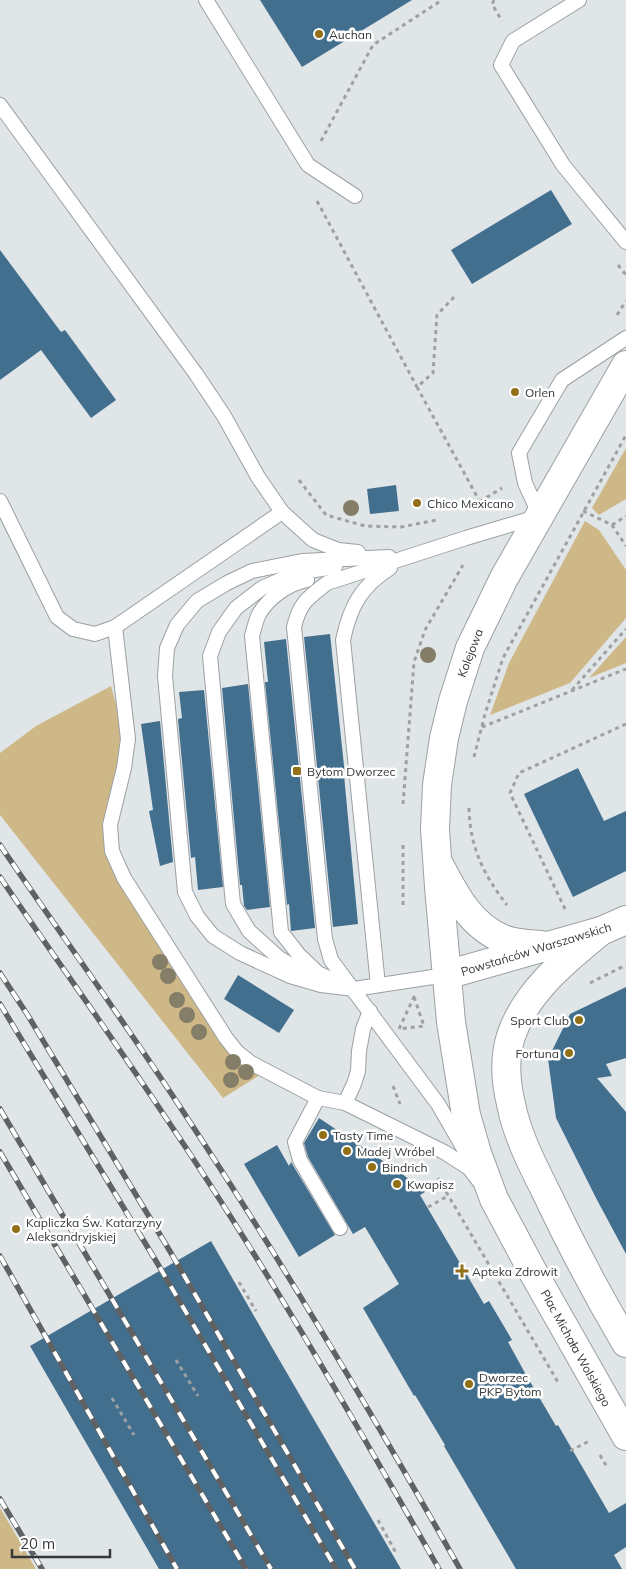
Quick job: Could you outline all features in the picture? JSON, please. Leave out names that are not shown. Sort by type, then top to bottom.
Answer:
[{"type":"main road","name":"Kolejowa","points":[[446,975],[435,829],[440,761],[463,666],[478,630],[626,365]]},
{"type":"main road","points":[[436,858],[464,908],[478,923],[503,939],[550,946]]},
{"type":"main road","name":"Powstańców Warszawskich","points":[[446,975],[601,931],[626,920]]},
{"type":"main road","points":[[601,931],[567,959],[541,985],[520,1015],[511,1036],[508,1050],[508,1084],[516,1124],[534,1167],[563,1229],[626,1343]]},
{"type":"main road","name":"Plac Michała Wolskiego","points":[[446,975],[458,1076],[466,1115],[477,1153],[494,1199],[626,1436]]},
{"type":"lane","points":[[206,0],[308,165],[355,196]]},
{"type":"lane","points":[[579,0],[513,41],[501,65],[564,165],[626,242]]},
{"type":"lane","points":[[0,105],[196,374],[224,416],[258,477],[282,512],[313,540],[338,550],[407,557]]},
{"type":"lane","points":[[494,1199],[438,1104],[332,960],[325,939],[294,627],[298,612],[308,598],[327,583],[540,516],[525,483],[519,453],[562,380],[626,338]]},
{"type":"lane","points":[[0,501],[57,617],[73,629],[95,634],[115,627],[282,512]]},
{"type":"lane","points":[[378,985],[343,640],[348,617],[358,598],[376,576],[407,557]]},
{"type":"lane","points":[[354,989],[318,973],[299,955],[281,932],[252,636],[259,614],[273,596],[299,581],[407,557]]},
{"type":"lane","points":[[354,989],[311,976],[279,958],[249,931],[233,904],[210,656],[218,632],[236,608],[262,588],[296,573],[407,557]]},
{"type":"lane","points":[[407,557],[302,561],[252,571],[197,601],[177,625],[168,648],[165,676],[184,892],[197,916],[213,936],[240,954],[290,976],[321,985],[354,989],[446,975]]},
{"type":"lane","points":[[115,627],[128,739],[124,768],[110,826],[112,851],[124,878],[226,1038],[237,1052],[251,1063],[318,1098],[345,1103],[444,1152],[468,1168],[494,1199]]},
{"type":"lane","points":[[345,1103],[358,1070],[363,1029],[370,1011]]},
{"type":"lane","points":[[318,1098],[295,1142],[300,1160],[340,1228]]},
{"type":"path","points":[[454,297],[437,315],[433,373],[418,387],[480,502]]},
{"type":"path","points":[[473,764],[481,727],[503,658],[626,435]]},
{"type":"path","points":[[299,480],[326,515],[365,526],[401,527],[439,520]]},
{"type":"path","points":[[457,513],[466,510],[466,518]]},
{"type":"path","points":[[583,511],[612,525],[626,546]]},
{"type":"path","points":[[612,525],[626,516]]},
{"type":"path","points":[[572,690],[626,629]]},
{"type":"path","points":[[481,727],[626,669]]},
{"type":"path","points":[[558,914],[566,912],[510,793],[519,773],[626,724]]},
{"type":"path","points":[[469,801],[470,828],[479,859],[491,883],[510,909]]},
{"type":"path","points":[[586,985],[626,965]]},
{"type":"path","points":[[414,998],[424,1026],[399,1029],[410,1005],[414,998]]},
{"type":"path","points":[[391,1082],[409,1125],[448,1196],[561,1389]]},
{"type":"path","points":[[428,1207],[448,1196]]},
{"type":"path","points":[[239,1282],[256,1311]]},
{"type":"path","points":[[176,1360],[198,1396]]},
{"type":"path","points":[[112,1398],[134,1435]]},
{"type":"path","points":[[570,1451],[591,1440],[595,1446]]},
{"type":"path","points":[[599,1453],[607,1467]]},
{"type":"path","points":[[378,1520],[396,1553]]},
{"type":"shaded area","points":[[626,448],[626,499],[599,515],[592,508]]},
{"type":"shaded area","points":[[585,521],[599,530],[626,570],[626,618],[570,683],[490,715],[509,663]]},
{"type":"shaded area","points":[[626,637],[626,663],[589,678]]},
{"type":"shaded area","points":[[111,686],[124,733],[106,854],[222,1042],[241,1064],[260,1075],[223,1098],[0,815],[0,753],[36,726]]},
{"type":"shaded area","points":[[0,1508],[36,1569],[0,1569]]},
{"type":"building","name":"Auchan","points":[[260,0],[412,0],[302,67]]},
{"type":"building","points":[[551,190],[572,224],[472,284],[451,250]]},
{"type":"building","points":[[0,250],[61,332],[65,330],[116,400],[91,418],[41,350],[0,380]]},
{"type":"building","points":[[396,485],[399,511],[370,514],[367,489]]},
{"type":"building","points":[[330,634],[358,924],[333,927],[304,637]]},
{"type":"building","points":[[286,639],[315,928],[291,931],[265,682],[268,682],[264,642]]},
{"type":"building","points":[[248,684],[270,907],[247,910],[244,906],[242,885],[240,885],[222,688]]},
{"type":"building","points":[[204,690],[223,887],[198,890],[195,857],[191,858],[178,719],[182,718],[179,692]]},
{"type":"building","points":[[160,721],[173,862],[160,866],[149,811],[153,810],[141,724]]},
{"type":"building","points":[[578,768],[604,821],[626,811],[626,871],[573,897],[524,794]]},
{"type":"building","points":[[238,975],[294,1010],[279,1033],[224,999]]},
{"type":"building","points":[[626,987],[626,1058],[606,1064],[612,1076],[597,1078],[626,1112],[626,1254],[556,1118],[548,1059],[570,1014]]},
{"type":"building","name":"Dworzec PKP Bytom","points":[[319,1118],[401,1173],[425,1192],[420,1195],[484,1304],[489,1301],[512,1340],[508,1342],[525,1373],[556,1426],[558,1425],[609,1513],[626,1503],[626,1547],[614,1555],[622,1569],[516,1569],[363,1308],[399,1284],[365,1227],[353,1234],[308,1157],[304,1143]]},
{"type":"building","points":[[277,1145],[289,1166],[291,1162],[335,1235],[299,1257],[244,1164]]},
{"type":"building","points":[[211,1241],[401,1569],[159,1569],[30,1346]]},
{"type":"railway","points":[[0,845],[163,1082],[258,1227],[361,1397],[460,1569]]},
{"type":"railway","points":[[0,877],[203,1173],[273,1285],[439,1569]]},
{"type":"railway","points":[[0,973],[27,1014],[171,1253],[355,1569]]},
{"type":"railway","points":[[0,1004],[156,1261],[336,1569]]},
{"type":"railway","points":[[0,1109],[271,1569]]},
{"type":"railway","points":[[0,1152],[246,1569]]},
{"type":"railway","points":[[0,1256],[177,1569]]},
{"type":"railway","points":[[0,1499],[42,1569]]},
{"type":"place","name":"Auchan","points":[[319,34]]},
{"type":"place","name":"Orlen","points":[[515,392]]},
{"type":"place","name":"Chico Mexicano","points":[[417,503]]},
{"type":"place","name":"Bytom Dworzec","points":[[297,771]]},
{"type":"place","name":"Sport Club","points":[[579,1020]]},
{"type":"place","name":"Fortuna","points":[[569,1053]]},
{"type":"place","name":"Tasty Time","points":[[323,1135]]},
{"type":"place","name":"Madej Wróbel","points":[[347,1151]]},
{"type":"place","name":"Bindrich","points":[[372,1167]]},
{"type":"place","name":"Kwapisz","points":[[397,1184]]},
{"type":"place","name":"Kapliczka Św. Katarzyny Aleksandryjskiej","points":[[16,1229]]},
{"type":"place","name":"Apteka Zdrowit","points":[[462,1271]]},
{"type":"place","name":"Dworzec PKP Bytom","points":[[469,1384]]}]
